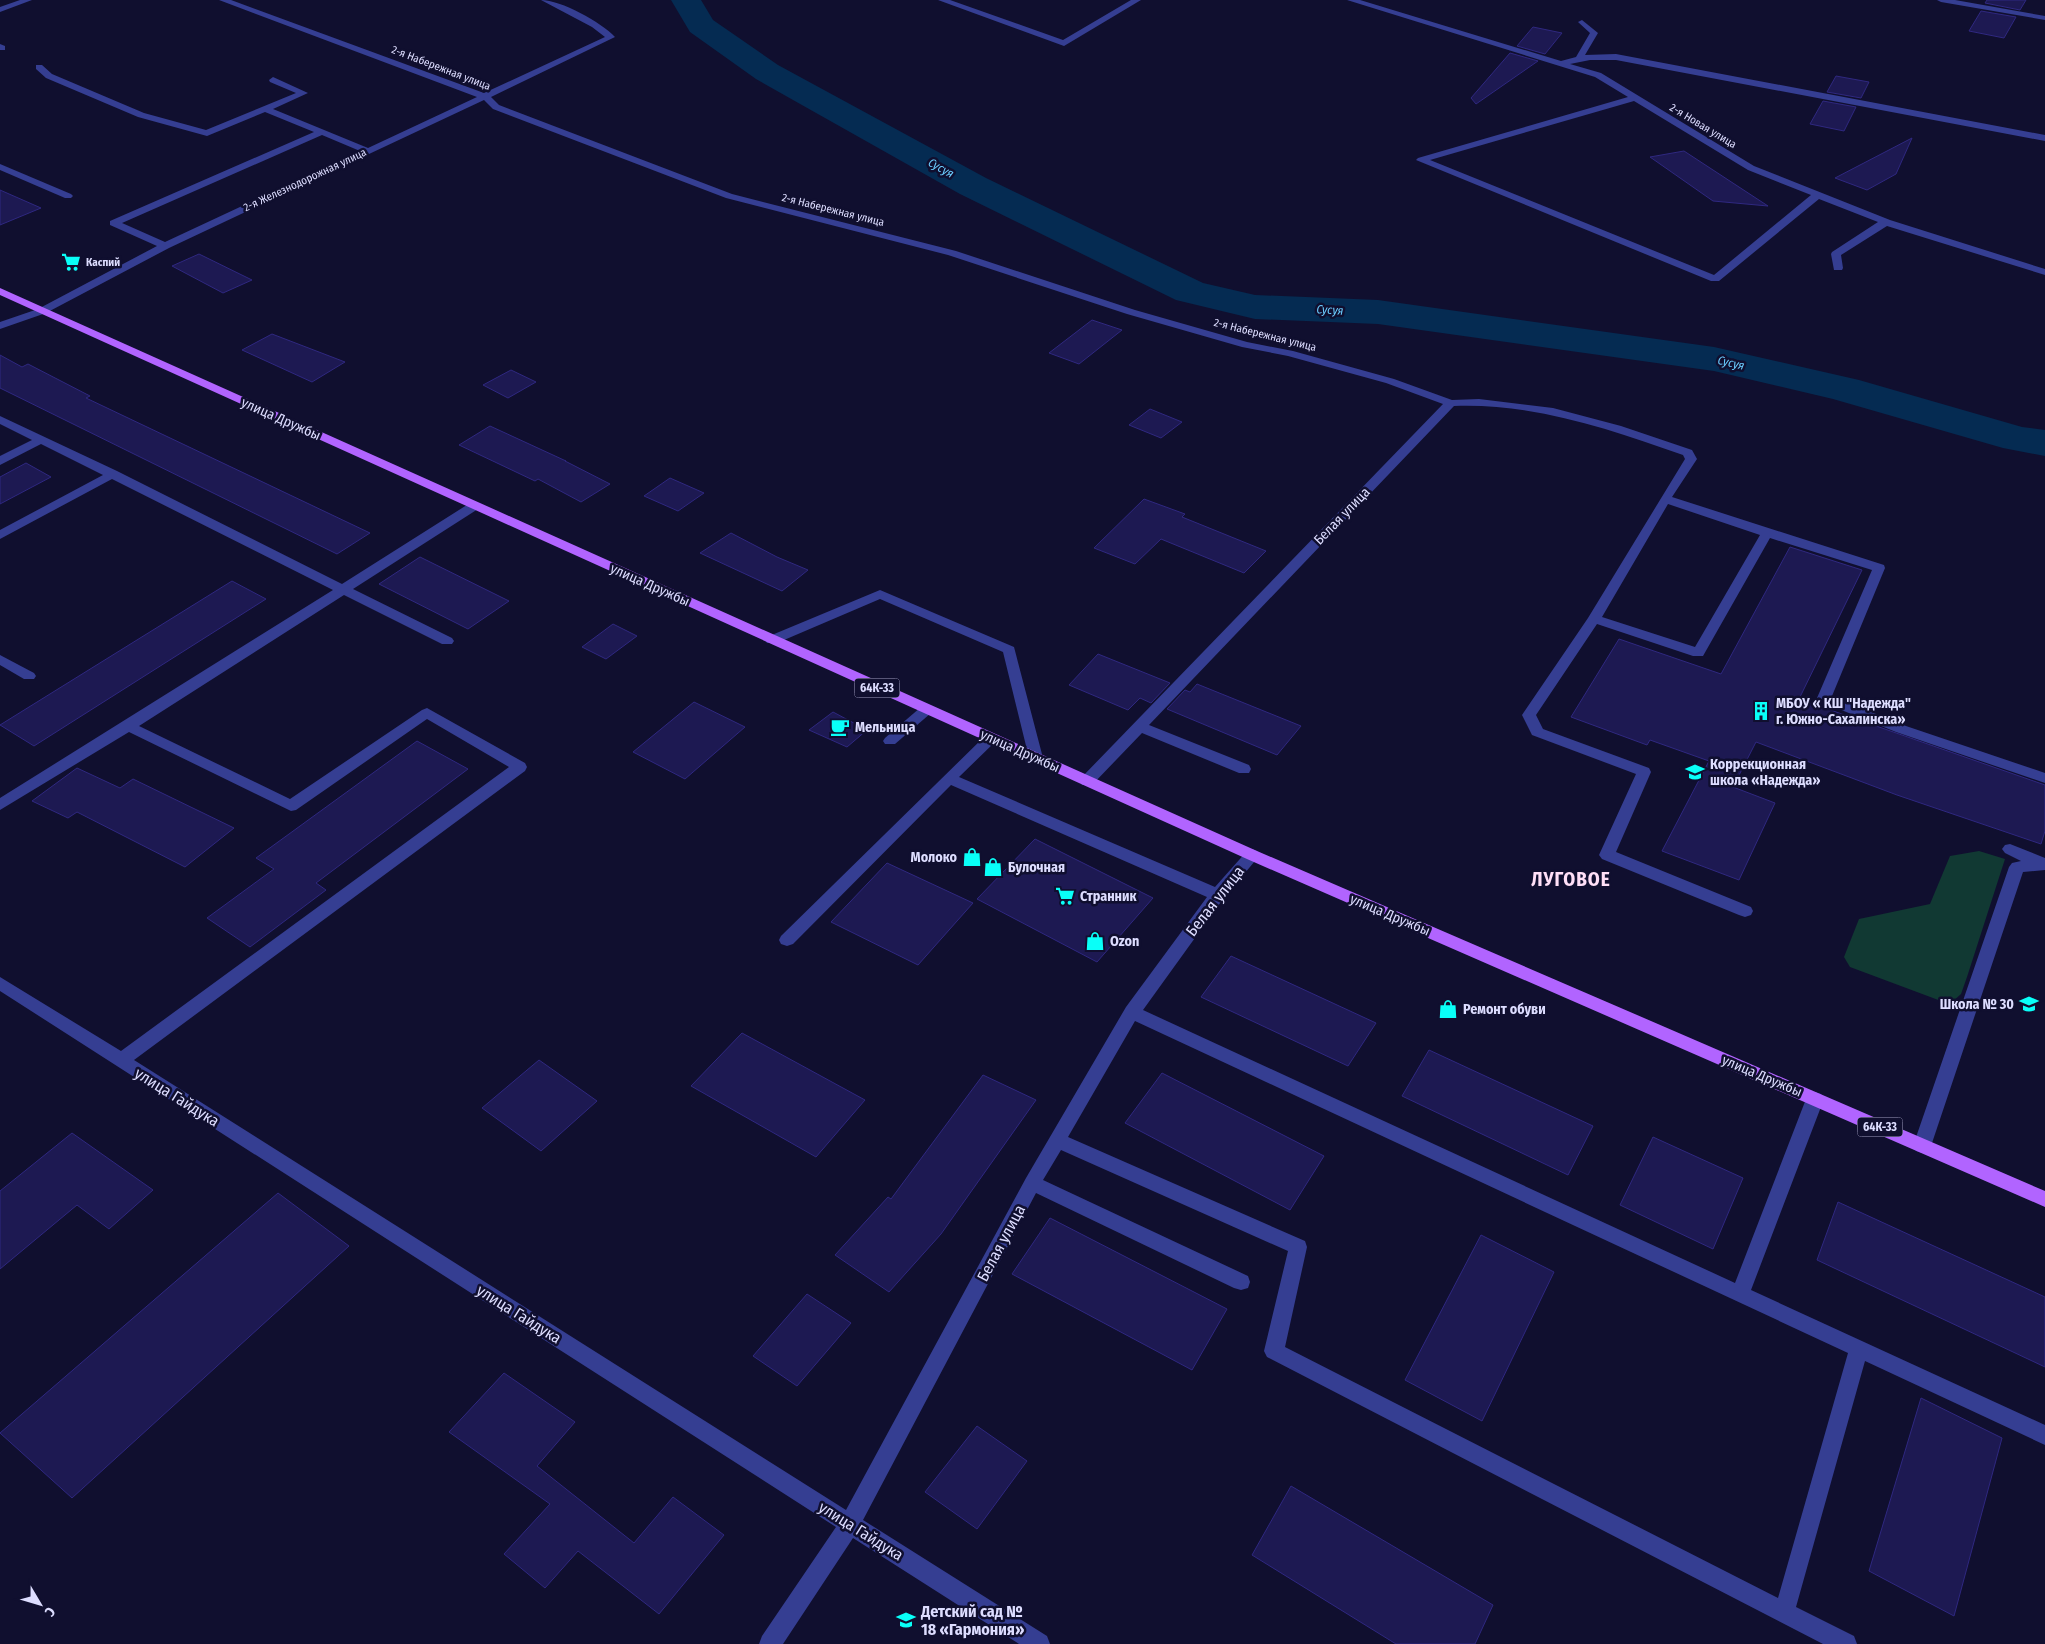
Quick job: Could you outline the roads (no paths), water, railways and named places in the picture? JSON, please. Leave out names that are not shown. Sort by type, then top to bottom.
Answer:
[{"type":"main road","name":"улица Дружбы","points":[[0,291],[926,710],[1252,855],[2045,1199]]},
{"type":"street","points":[[0,10],[28,0]]},
{"type":"street","name":"2-я Набережная улица","points":[[223,0],[486,97],[496,107],[729,196],[952,253],[1131,312],[1246,345],[1289,353],[1390,381],[1451,403]]},
{"type":"street","name":"2-я Железнодорожная улица","points":[[0,326],[42,311],[165,246],[486,97],[611,36],[595,25],[545,0]]},
{"type":"street","points":[[942,0],[1064,43],[1137,0]]},
{"type":"street","name":"2-я Новая улица","points":[[1351,0],[1598,75],[1751,168],[1886,222],[2045,272]]},
{"type":"street","points":[[1941,0],[2045,18]]},
{"type":"street","points":[[1579,59],[1594,33],[1582,22]]},
{"type":"street","points":[[1562,63],[1579,59],[1616,57],[2045,138]]},
{"type":"street","points":[[39,67],[49,76],[141,115],[207,133],[304,93],[273,80]]},
{"type":"street","points":[[1635,98],[1421,160],[1715,279],[1817,195]]},
{"type":"street","points":[[265,108],[368,151]]},
{"type":"street","points":[[165,246],[114,223],[322,132]]},
{"type":"street","points":[[0,167],[68,196]]},
{"type":"street","points":[[1838,268],[1836,254],[1886,222]]},
{"type":"street","points":[[1451,403],[1479,402],[1553,410],[1617,428],[1688,453],[1690,459],[1594,619],[1529,715],[1537,732],[1644,772],[1607,856],[1745,911]]},
{"type":"street","name":"Белая улица","points":[[1087,781],[1451,403]]},
{"type":"street","points":[[0,419],[447,642]]},
{"type":"street","points":[[0,461],[42,439]]},
{"type":"street","points":[[0,535],[113,474]]},
{"type":"street","points":[[1665,499],[1880,568],[1824,698],[1901,729],[2045,778]]},
{"type":"street","points":[[0,805],[474,506]]},
{"type":"street","points":[[1594,619],[1698,653],[1767,533]]},
{"type":"street","points":[[772,640],[880,594],[1009,650],[1036,758]]},
{"type":"street","points":[[0,659],[28,676]]},
{"type":"street","points":[[890,741],[926,710]]},
{"type":"street","points":[[120,1061],[520,767],[427,712],[291,806],[128,726]]},
{"type":"street","points":[[1140,727],[1244,769]]},
{"type":"street","points":[[786,940],[991,738]]},
{"type":"street","points":[[949,778],[1217,895]]},
{"type":"street","points":[[2010,849],[2043,864]]},
{"type":"street","name":"Белая улица","points":[[770,1644],[850,1524],[1032,1184],[1132,1012],[1217,895],[1252,855]]},
{"type":"street","points":[[1922,1146],[2017,867],[2043,864]]},
{"type":"street","name":"улица Гайдука","points":[[0,983],[1038,1644]]},
{"type":"street","points":[[1132,1012],[2045,1435]]},
{"type":"street","points":[[1740,1294],[1815,1099]]},
{"type":"street","points":[[1058,1140],[1298,1247],[1274,1351],[1846,1644]]},
{"type":"street","points":[[1032,1184],[1241,1282]]},
{"type":"street","points":[[1784,1613],[1859,1348]]},
{"type":"waterway","name":"Сусуя","points":[[686,0],[701,26],[767,72],[973,186],[1190,292],[1255,307],[1378,312],[1714,359],[1844,389],[2018,439],[2045,443]]},
{"type":"place","name":"Каспий","points":[[71,262]]},
{"type":"place","name":"МБОУ « КШ \"Надежда\" г. Южно-Сахалинска»","points":[[1761,711]]},
{"type":"place","name":"Мельница","points":[[840,727]]},
{"type":"place","name":"Коррекционная школа «Надежда»","points":[[1695,772]]},
{"type":"place","name":"Молоко","points":[[972,857]]},
{"type":"place","name":"Булочная","points":[[993,867]]},
{"type":"place","name":"Странник","points":[[1065,896]]},
{"type":"place","name":"Ozon","points":[[1095,941]]},
{"type":"place","name":"Школа № 30","points":[[2029,1004]]},
{"type":"place","name":"Ремонт обуви","points":[[1448,1009]]},
{"type":"place","name":"Детский сад № 18 «Гармония»","points":[[906,1620]]},
{"type":"district","name":"ЛУГОВОЕ","points":[[1571,879]]}]
